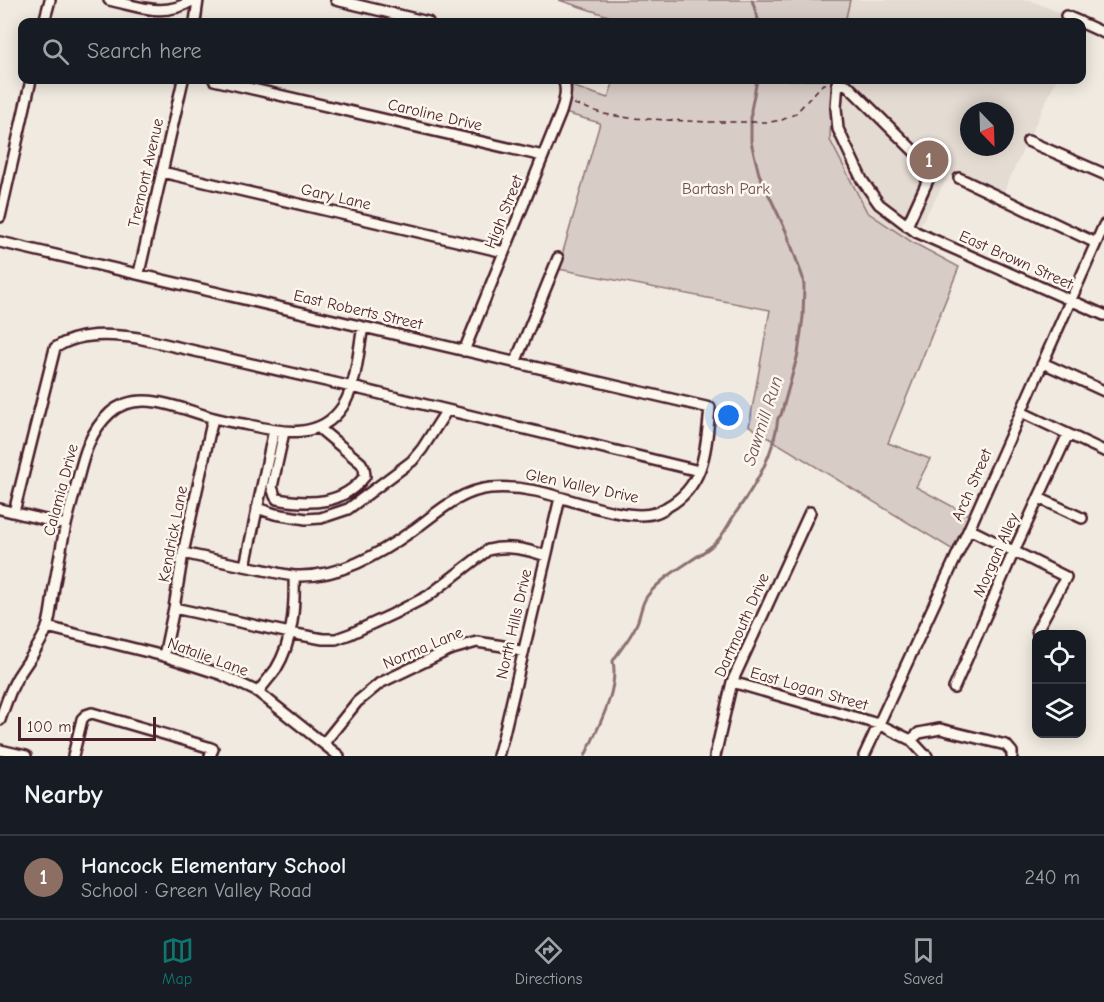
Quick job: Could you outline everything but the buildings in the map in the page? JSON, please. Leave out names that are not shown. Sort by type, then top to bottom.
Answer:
[{"type":"street","points":[[46,18],[50,0]]},
{"type":"street","points":[[109,0],[156,11],[166,11],[196,0],[195,18]]},
{"type":"street","points":[[336,0],[411,18]]},
{"type":"street","points":[[1066,16],[1070,18]]},
{"type":"street","points":[[1086,25],[1104,33]]},
{"type":"street","points":[[0,217],[31,84]]},
{"type":"street","name":"Tremont Avenue","points":[[139,273],[182,84]]},
{"type":"street","name":"Caroline Drive","points":[[231,84],[543,156]]},
{"type":"street","name":"High Street","points":[[464,351],[564,102],[564,84]]},
{"type":"street","name":"East Brown Street","points":[[838,84],[836,108],[838,129],[851,159],[879,204],[916,232],[1104,315]]},
{"type":"street","points":[[845,84],[930,169],[928,180],[907,226]]},
{"type":"street","points":[[1028,141],[1104,174]]},
{"type":"street","name":"Gary Lane","points":[[162,172],[504,252]]},
{"type":"street","points":[[959,178],[1096,243]]},
{"type":"street","name":"Arch Street","points":[[864,756],[969,529],[1104,225]]},
{"type":"street","name":"East Roberts Street","points":[[0,242],[710,408]]},
{"type":"street","points":[[515,363],[558,258]]},
{"type":"street","points":[[279,431],[272,487],[277,499],[306,503],[323,502],[334,499],[361,482],[365,476],[361,463],[319,428],[337,415],[345,404],[352,387],[363,327]]},
{"type":"street","points":[[14,512],[55,348],[65,342],[118,335],[352,387],[699,471]]},
{"type":"street","points":[[1043,363],[1104,391]]},
{"type":"street","name":"Calamia Drive","points":[[0,720],[12,688],[47,627],[66,525],[86,447],[95,431],[111,412],[122,406],[152,401],[213,418],[279,431],[304,432],[319,428]]},
{"type":"street","name":"Glen Valley Drive","points":[[183,554],[294,576],[322,574],[376,555],[449,504],[468,493],[489,488],[536,491],[630,515],[654,514],[671,505],[687,492],[698,476],[705,456],[710,408]]},
{"type":"street","points":[[257,508],[275,514],[306,519],[321,518],[348,509],[412,461],[447,410]]},
{"type":"street","points":[[1021,412],[1104,452]]},
{"type":"street","name":"Kendrick Lane","points":[[164,656],[183,554],[213,418]]},
{"type":"street","points":[[244,566],[257,508],[279,431]]},
{"type":"street","name":"Morgan Alley","points":[[954,688],[1068,434]]},
{"type":"street","name":"North Hills Drive","points":[[498,756],[560,498]]},
{"type":"street","points":[[1039,498],[1082,518]]},
{"type":"street","points":[[0,509],[66,525]]},
{"type":"street","name":"Dartmouth Drive","points":[[715,756],[732,682],[810,512]]},
{"type":"street","points":[[969,529],[1066,577],[1037,630]]},
{"type":"street","points":[[174,608],[290,633],[336,639],[428,596],[488,550],[513,548],[546,556]]},
{"type":"street","points":[[258,692],[286,648],[295,597],[294,576]]},
{"type":"street","name":"Natalie Lane","points":[[47,627],[164,656],[220,674],[258,692],[339,756]]},
{"type":"street","name":"Norma Lane","points":[[324,743],[357,702],[381,683],[449,650],[477,642],[523,652]]},
{"type":"street","name":"East Logan Street","points":[[732,682],[878,724],[911,740],[927,756]]},
{"type":"street","points":[[0,686],[12,688]]},
{"type":"street","points":[[73,756],[82,719],[92,713],[190,741],[212,753],[223,756]]},
{"type":"street","points":[[911,740],[919,733],[940,729],[1006,745],[1012,752],[1012,756]]},
{"type":"street","points":[[0,750],[26,756]]},
{"type":"path","points":[[564,102],[604,114],[629,118],[708,123],[759,122],[782,120],[795,114],[823,84]]},
{"type":"shaded area","points":[[850,0],[1030,0],[1071,18],[846,18]]},
{"type":"shaded area","points":[[832,84],[1054,84],[1001,197],[950,173],[912,242],[867,212],[830,140]]},
{"type":"green space","points":[[559,0],[850,0],[846,18],[615,18]]},
{"type":"green space","name":"Bartash Park","points":[[565,84],[608,98],[613,84],[832,84],[830,140],[867,212],[912,242],[959,267],[888,443],[930,459],[916,487],[974,518],[958,553],[749,426],[770,310],[558,269],[600,123],[561,112]]},
{"type":"waterway","name":"Sawmill Run","points":[[752,0],[758,18]]},
{"type":"waterway","name":"Sawmill Run","points":[[585,756],[610,697],[613,685],[613,661],[635,628],[646,598],[663,580],[717,541],[757,479],[773,444],[778,418],[781,415],[798,354],[803,317],[803,278],[786,231],[759,174],[751,142],[751,110],[756,84]]},
{"type":"place","name":"Hancock Elementary School","points":[[929,160]]}]
